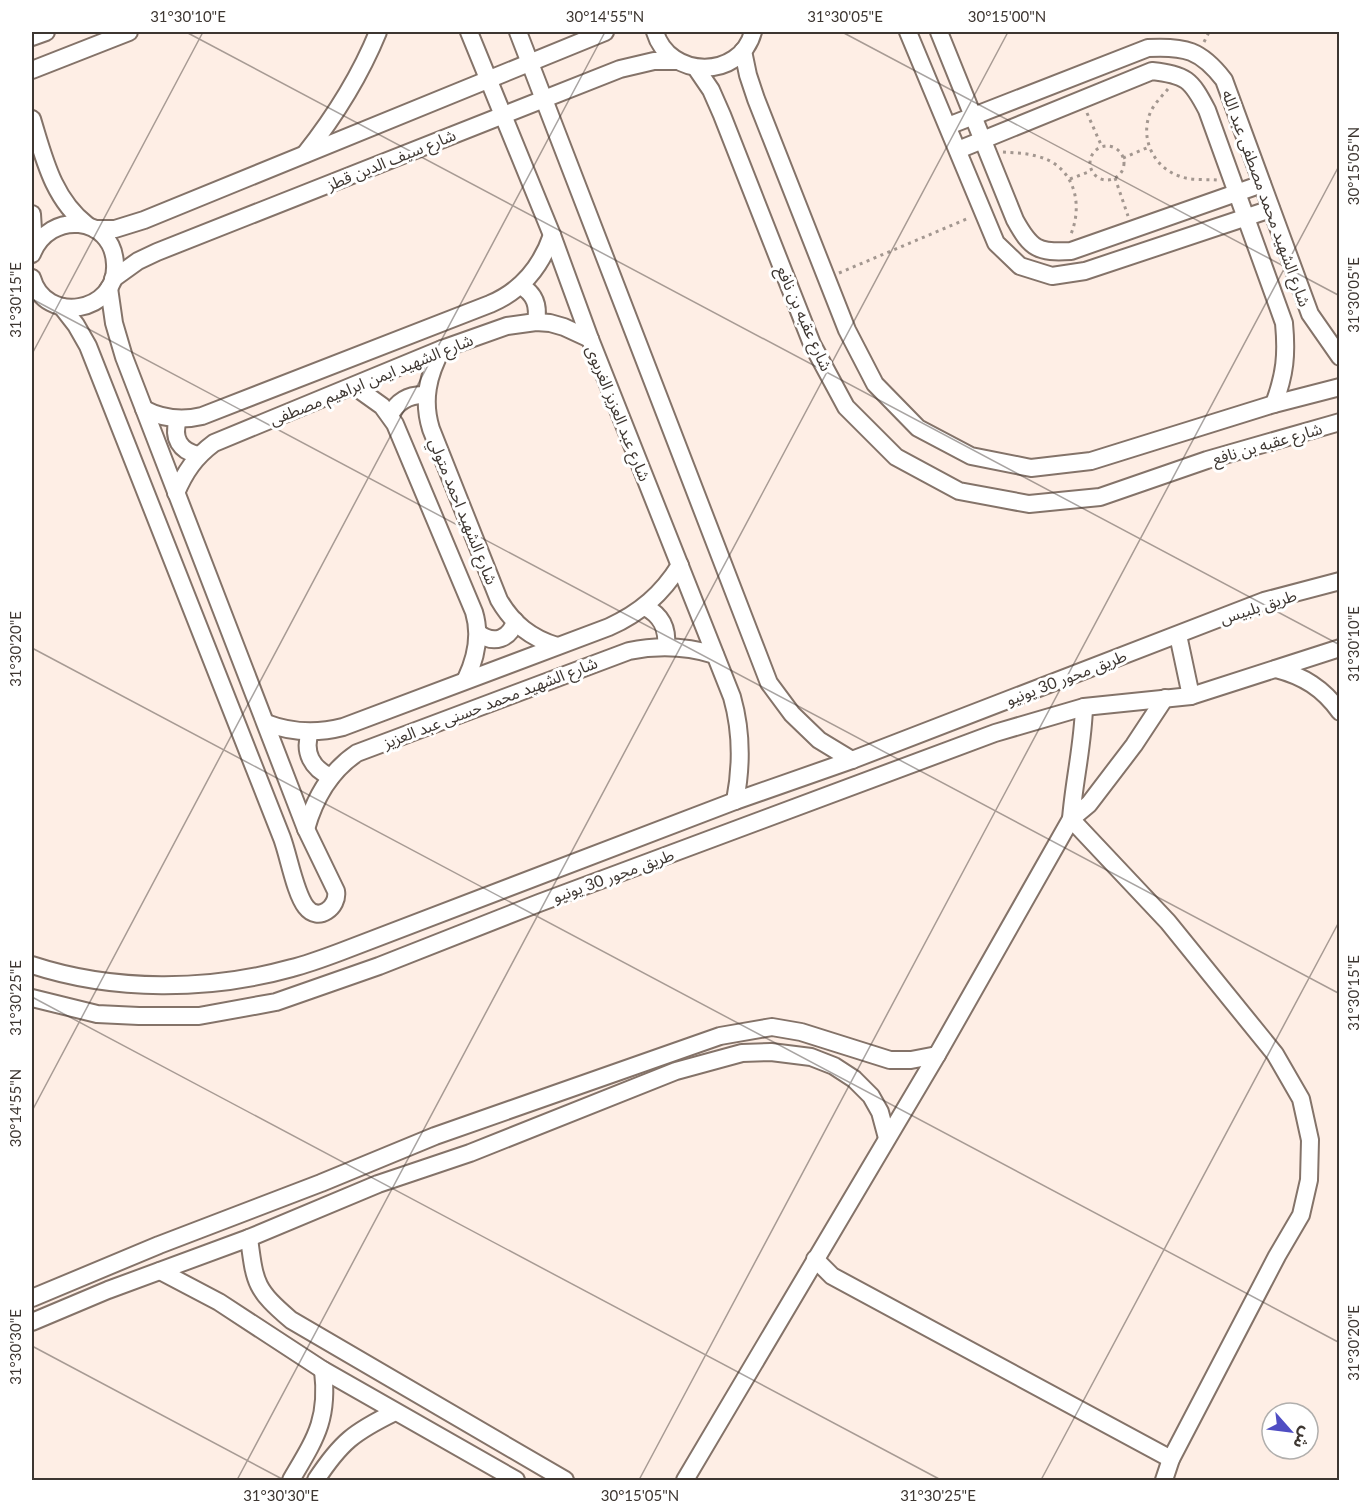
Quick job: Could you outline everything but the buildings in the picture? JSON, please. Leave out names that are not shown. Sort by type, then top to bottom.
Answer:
[{"type":"street","points":[[32,85],[35,69],[129,32]]},
{"type":"street","points":[[305,154],[346,97],[378,32]]},
{"type":"street","name":"شارع عبد العزيز الغربوى","points":[[469,32],[552,235],[590,339],[732,696],[739,726],[741,756],[735,801]]},
{"type":"street","points":[[518,32],[770,683],[792,714],[812,734],[852,760]]},
{"type":"street","points":[[33,250],[45,233],[61,225],[78,223],[91,227],[115,229],[135,224],[605,32]]},
{"type":"street","points":[[655,32],[665,51],[676,61],[696,68],[713,68],[729,62],[751,38]]},
{"type":"street","points":[[908,32],[996,243],[1020,266],[1052,276],[1085,271],[1272,209]]},
{"type":"street","points":[[939,32],[1015,220],[1027,241],[1047,253],[1071,251],[1133,229],[1235,186],[1262,184]]},
{"type":"street","name":"شارع عقبه بن نافع","points":[[751,38],[748,75],[847,330],[875,384],[918,428],[971,456],[1031,468],[1091,461],[1274,404],[1340,387]]},
{"type":"street","name":"شارع الشهيد محمد مصطفى عبد الله","points":[[948,126],[1148,48],[1174,46],[1199,54],[1224,80],[1310,314],[1340,357]]},
{"type":"street","name":"شارع سيف الدين قطز","points":[[55,305],[71,309],[89,305],[97,301],[129,266],[157,252],[544,99],[631,65],[654,61],[676,61]]},
{"type":"street","name":"شارع عقبه بن نافع","points":[[696,68],[711,90],[722,115],[812,344],[846,407],[897,457],[959,491],[1029,504],[1100,496],[1207,460],[1340,422]]},
{"type":"street","points":[[958,150],[985,145],[1081,99],[1152,70],[1179,76]]},
{"type":"street","name":"شارع الشهيد محمد مصطفى عبد الله","points":[[1179,76],[1196,88],[1207,110],[1284,323],[1287,351],[1283,378],[1274,404]]},
{"type":"street","points":[[32,119],[59,195],[71,212],[107,240],[114,255],[115,263],[111,284],[117,335],[306,829],[336,891],[334,906],[325,913],[319,914],[309,910],[301,898],[282,838],[88,346],[76,326],[36,289],[32,278]]},
{"type":"street","points":[[32,214],[33,250]]},
{"type":"street","name":"شارع الشهيد ايمن ابراهيم مصطفى","points":[[144,409],[155,415],[178,420],[202,417],[479,309],[500,300],[522,286],[540,261],[552,235]]},
{"type":"street","points":[[522,286],[536,301],[536,322]]},
{"type":"street","points":[[32,303],[55,305]]},
{"type":"street","name":"شارع الشهيد ايمن ابراهيم مصطفى","points":[[176,493],[187,470],[198,455],[225,437],[354,387],[442,349],[507,326],[536,322],[564,327],[590,339]]},
{"type":"street","name":"شارع الشهيد احمد متولي","points":[[442,349],[431,371],[426,395],[431,429],[499,600],[515,621],[534,636],[557,646]]},
{"type":"street","name":"شارع الشهيد احمد متولي","points":[[354,387],[373,399],[390,415],[401,434],[474,612],[478,633],[474,658],[466,680]]},
{"type":"street","points":[[390,415],[398,403],[405,398],[419,394],[426,395]]},
{"type":"street","points":[[178,420],[175,427],[178,443],[190,454],[198,455]]},
{"type":"street","name":"شارع الشهيد محمد حسنى عبد العزيز","points":[[266,723],[287,730],[309,732],[343,727],[557,646],[622,621],[645,607],[664,588],[680,565]]},
{"type":"street","name":"طريق بلبيس","points":[[1178,634],[1264,602],[1340,581]]},
{"type":"street","points":[[645,607],[652,610],[663,623],[667,638],[666,646]]},
{"type":"street","points":[[478,633],[490,640],[504,638],[515,621]]},
{"type":"street","points":[[1178,634],[1191,696],[1340,648]]},
{"type":"street","name":"طريق محور 30 يونيو","points":[[32,965],[91,979],[141,984],[192,984],[243,979],[292,968],[351,948],[735,801],[852,760],[1178,634]]},
{"type":"street","name":"شارع الشهيد محمد حسنى عبد العزيز","points":[[306,829],[315,803],[331,777],[347,760],[368,748],[617,654],[641,648],[666,646],[715,655]]},
{"type":"street","points":[[1276,669],[1305,679],[1318,688],[1340,712]]},
{"type":"street","name":"طريق محور 30 يونيو","points":[[32,998],[97,1014],[139,1016],[199,1016],[276,1002],[379,966],[539,903],[995,733],[1083,707],[1191,696]]},
{"type":"street","points":[[685,1480],[937,1055],[1071,819],[1089,804],[1134,745],[1165,698]]},
{"type":"street","points":[[1083,707],[1083,733],[1075,776],[1071,819],[1168,922],[1275,1054],[1301,1099],[1310,1140],[1310,1180],[1301,1215],[1276,1256],[1172,1459],[1164,1480]]},
{"type":"street","points":[[309,732],[307,740],[309,756],[317,769],[331,777]]},
{"type":"street","points":[[53,1313],[38,1295],[435,1136],[732,1034],[772,1027],[801,1032],[890,1060],[911,1060],[937,1055]]},
{"type":"street","points":[[32,1322],[249,1238],[378,1184],[470,1153],[676,1071],[742,1053],[771,1052],[811,1057],[834,1066],[854,1079],[872,1096],[880,1112],[887,1138]]},
{"type":"street","points":[[321,1183],[330,1203]]},
{"type":"street","points":[[249,1238],[253,1273],[258,1286],[269,1301],[291,1320],[565,1480]]},
{"type":"street","points":[[815,1259],[832,1276],[1172,1459]]},
{"type":"street","points":[[160,1271],[219,1302],[323,1370],[516,1480]]},
{"type":"street","points":[[291,1480],[313,1442],[323,1416],[325,1390],[323,1370]]},
{"type":"street","points":[[316,1480],[333,1454],[348,1440],[364,1427],[395,1412]]},
{"type":"path","points":[[1179,76],[1158,101],[1148,118],[1149,147],[1162,166],[1182,177],[1235,186]]},
{"type":"path","points":[[1081,99],[1102,147]]},
{"type":"path","points":[[985,145],[1049,160],[1070,179],[1077,200],[1076,221],[1062,252]]},
{"type":"path","points":[[1102,147],[1115,148],[1123,158],[1122,172],[1115,178],[1098,179],[1091,171],[1092,153],[1102,147]]},
{"type":"path","points":[[1123,158],[1149,147]]},
{"type":"path","points":[[1070,179],[1091,171]]},
{"type":"path","points":[[1115,178],[1133,229]]},
{"type":"path","points":[[827,278],[983,212]]}]
